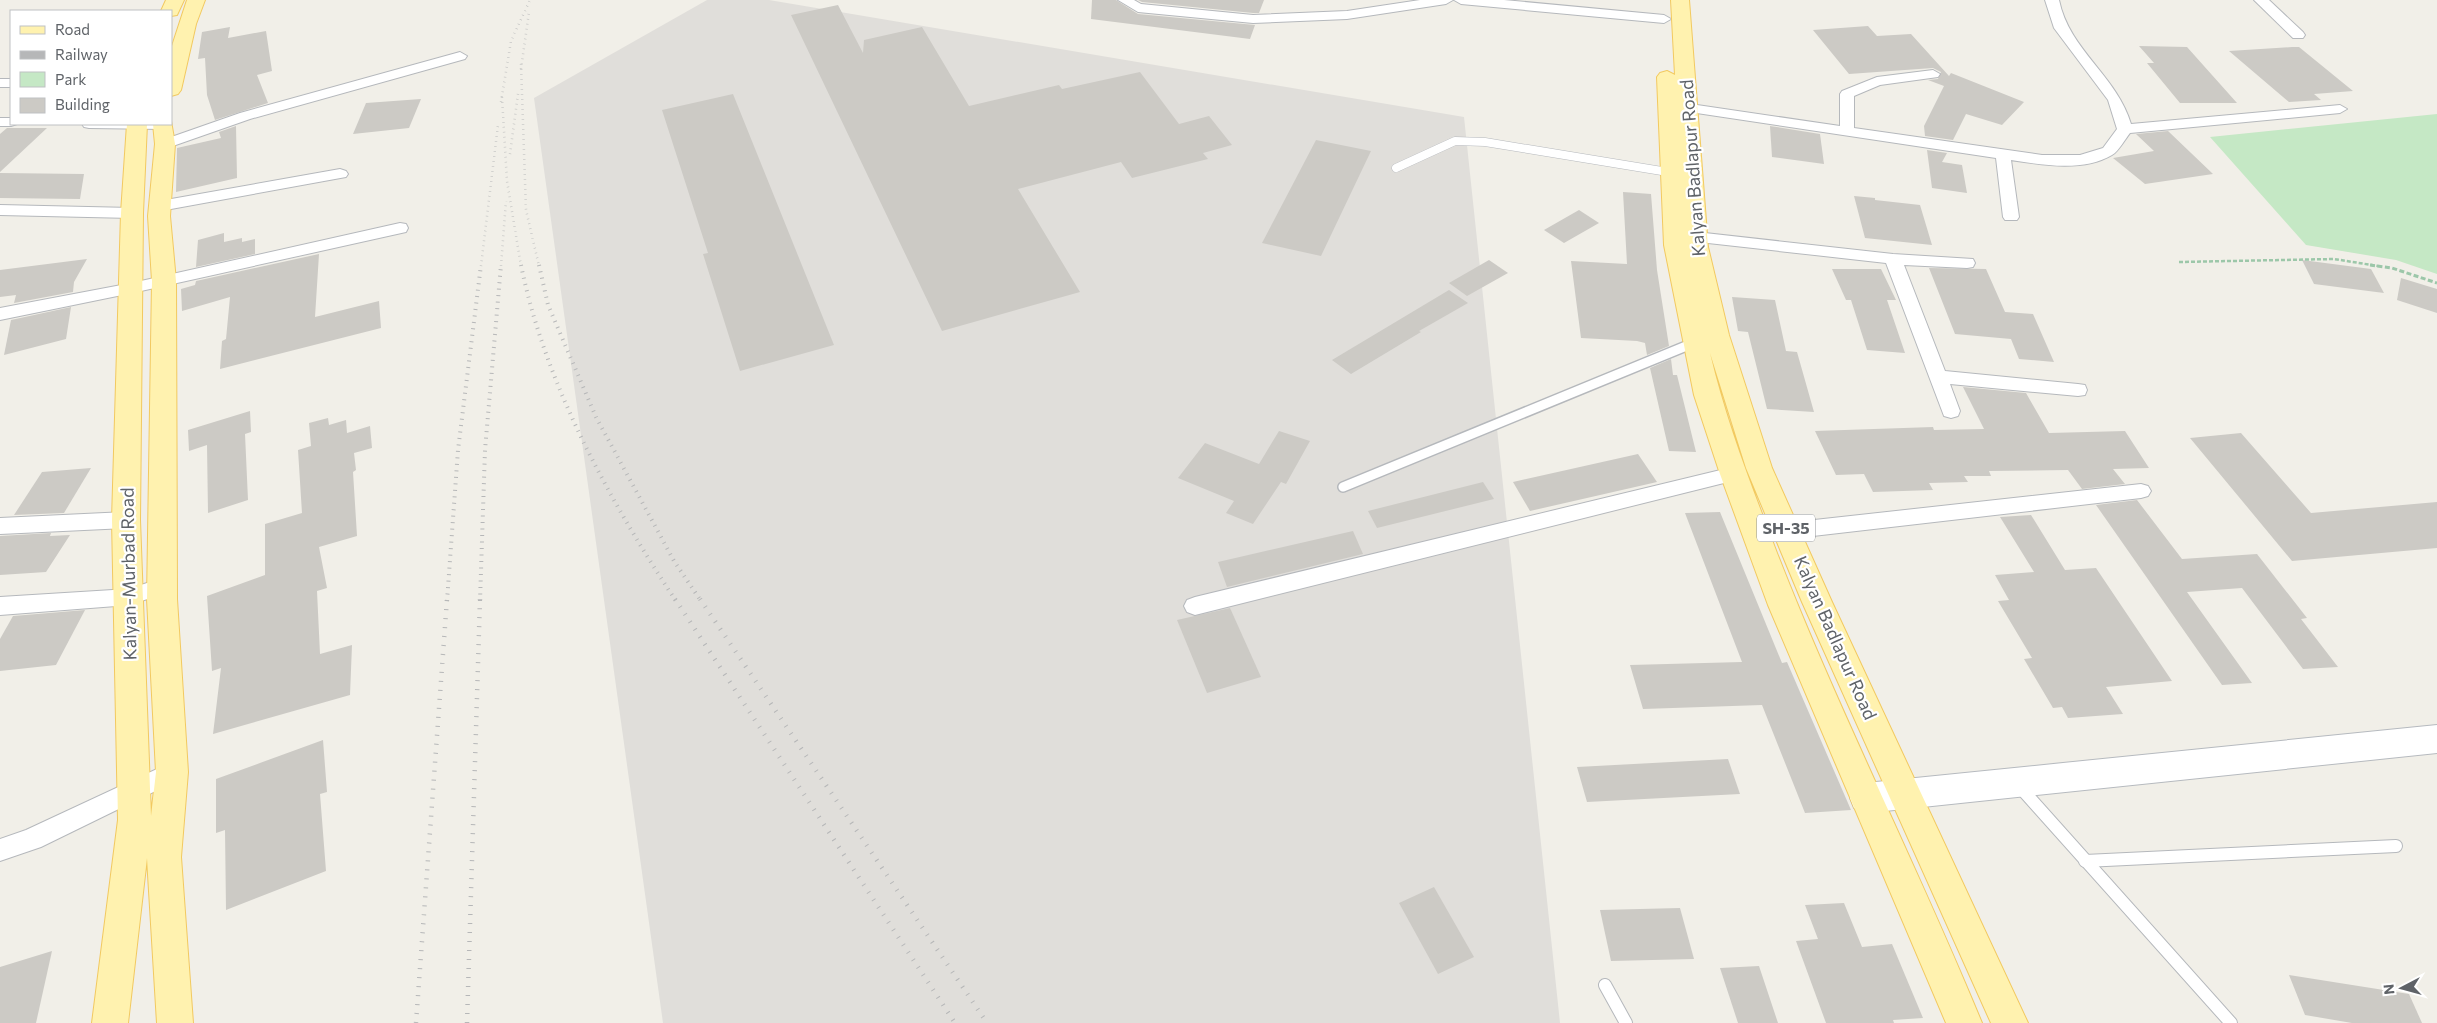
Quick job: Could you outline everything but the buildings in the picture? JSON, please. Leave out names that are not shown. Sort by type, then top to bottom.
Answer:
[{"type":"main road","points":[[172,86],[187,24],[196,0]]},
{"type":"main road","name":"Kalyan Badlapur Road","points":[[1669,6],[1682,175],[1675,245],[1707,395],[1733,474],[1757,532],[1783,605],[1964,1023]]},
{"type":"main road","name":"Kalyan-Murbad Road","points":[[153,128],[164,281],[162,586],[172,772],[164,857],[176,1023]]},
{"type":"main road","name":"Kalyan-Murbad Road","points":[[110,1023],[135,820],[126,520],[132,212],[153,128]]},
{"type":"main road","name":"Kalyan Badlapur Road","points":[[1682,175],[1717,335],[1759,468],[2010,1023]]},
{"type":"main road","points":[[1866,798],[2437,739]]},
{"type":"street","points":[[1125,0],[1138,8],[1253,19],[1346,15],[1446,0]]},
{"type":"street","points":[[1390,0],[1404,6]]},
{"type":"street","points":[[1461,0],[1669,6]]},
{"type":"street","points":[[2052,0],[2054,16],[2070,43],[2116,101],[2125,129]]},
{"type":"street","points":[[2261,0],[2298,35]]},
{"type":"street","points":[[105,125],[153,128],[245,116],[460,56]]},
{"type":"street","points":[[1848,131],[1847,94],[1856,88],[1872,84],[1933,74]]},
{"type":"street","points":[[1678,106],[2042,160],[2082,160],[2108,151],[2125,129],[2340,109]]},
{"type":"street","points":[[2003,154],[2011,217]]},
{"type":"street","points":[[160,206],[340,174]]},
{"type":"street","points":[[0,210],[132,212]]},
{"type":"street","points":[[0,314],[132,288],[400,228]]},
{"type":"street","points":[[1696,237],[1893,259],[1967,263]]},
{"type":"street","points":[[1893,259],[1951,412]]},
{"type":"street","points":[[1939,377],[2078,390]]},
{"type":"street","points":[[1195,606],[1733,474]]},
{"type":"street","points":[[1787,531],[2141,492]]},
{"type":"street","points":[[0,526],[126,520]]},
{"type":"street","points":[[0,606],[129,597],[162,586]]},
{"type":"street","points":[[0,850],[32,839],[172,772]]},
{"type":"lane","points":[[1396,168],[1455,140],[1484,142],[1682,175]]},
{"type":"lane","points":[[1343,488],[1696,342]]},
{"type":"lane","points":[[2017,783],[2230,1023]]},
{"type":"lane","points":[[2086,861],[2396,846]]},
{"type":"lane","points":[[1605,985],[1626,1023]]},
{"type":"path","points":[[2179,262],[2334,259],[2392,268],[2437,283]]},
{"type":"shaded area","points":[[707,0],[769,0],[1464,117],[1560,1023],[663,1023],[534,98]]},
{"type":"green space","points":[[2437,114],[2437,274],[2396,260],[2306,245],[2210,137]]},
{"type":"railway","points":[[501,102],[511,41],[530,0]]},
{"type":"railway","points":[[521,68],[529,12]]},
{"type":"railway","points":[[521,64],[521,68]]},
{"type":"railway","points":[[521,68],[526,210],[539,266]]},
{"type":"railway","points":[[510,154],[518,94]]},
{"type":"railway","points":[[502,97],[507,181],[521,266]]},
{"type":"railway","points":[[481,266],[498,125]]},
{"type":"railway","points":[[501,266],[506,201]]},
{"type":"railway","points":[[447,601],[458,450],[481,265]]},
{"type":"railway","points":[[480,601],[485,450],[501,265]]},
{"type":"railway","points":[[521,265],[546,354],[582,440],[627,523],[676,601]]},
{"type":"railway","points":[[539,265],[548,305],[596,417],[674,561],[701,601]]},
{"type":"railway","points":[[416,1023],[447,599]]},
{"type":"railway","points":[[467,1023],[480,599]]},
{"type":"railway","points":[[675,599],[955,1023]]},
{"type":"railway","points":[[700,599],[987,1023]]}]
